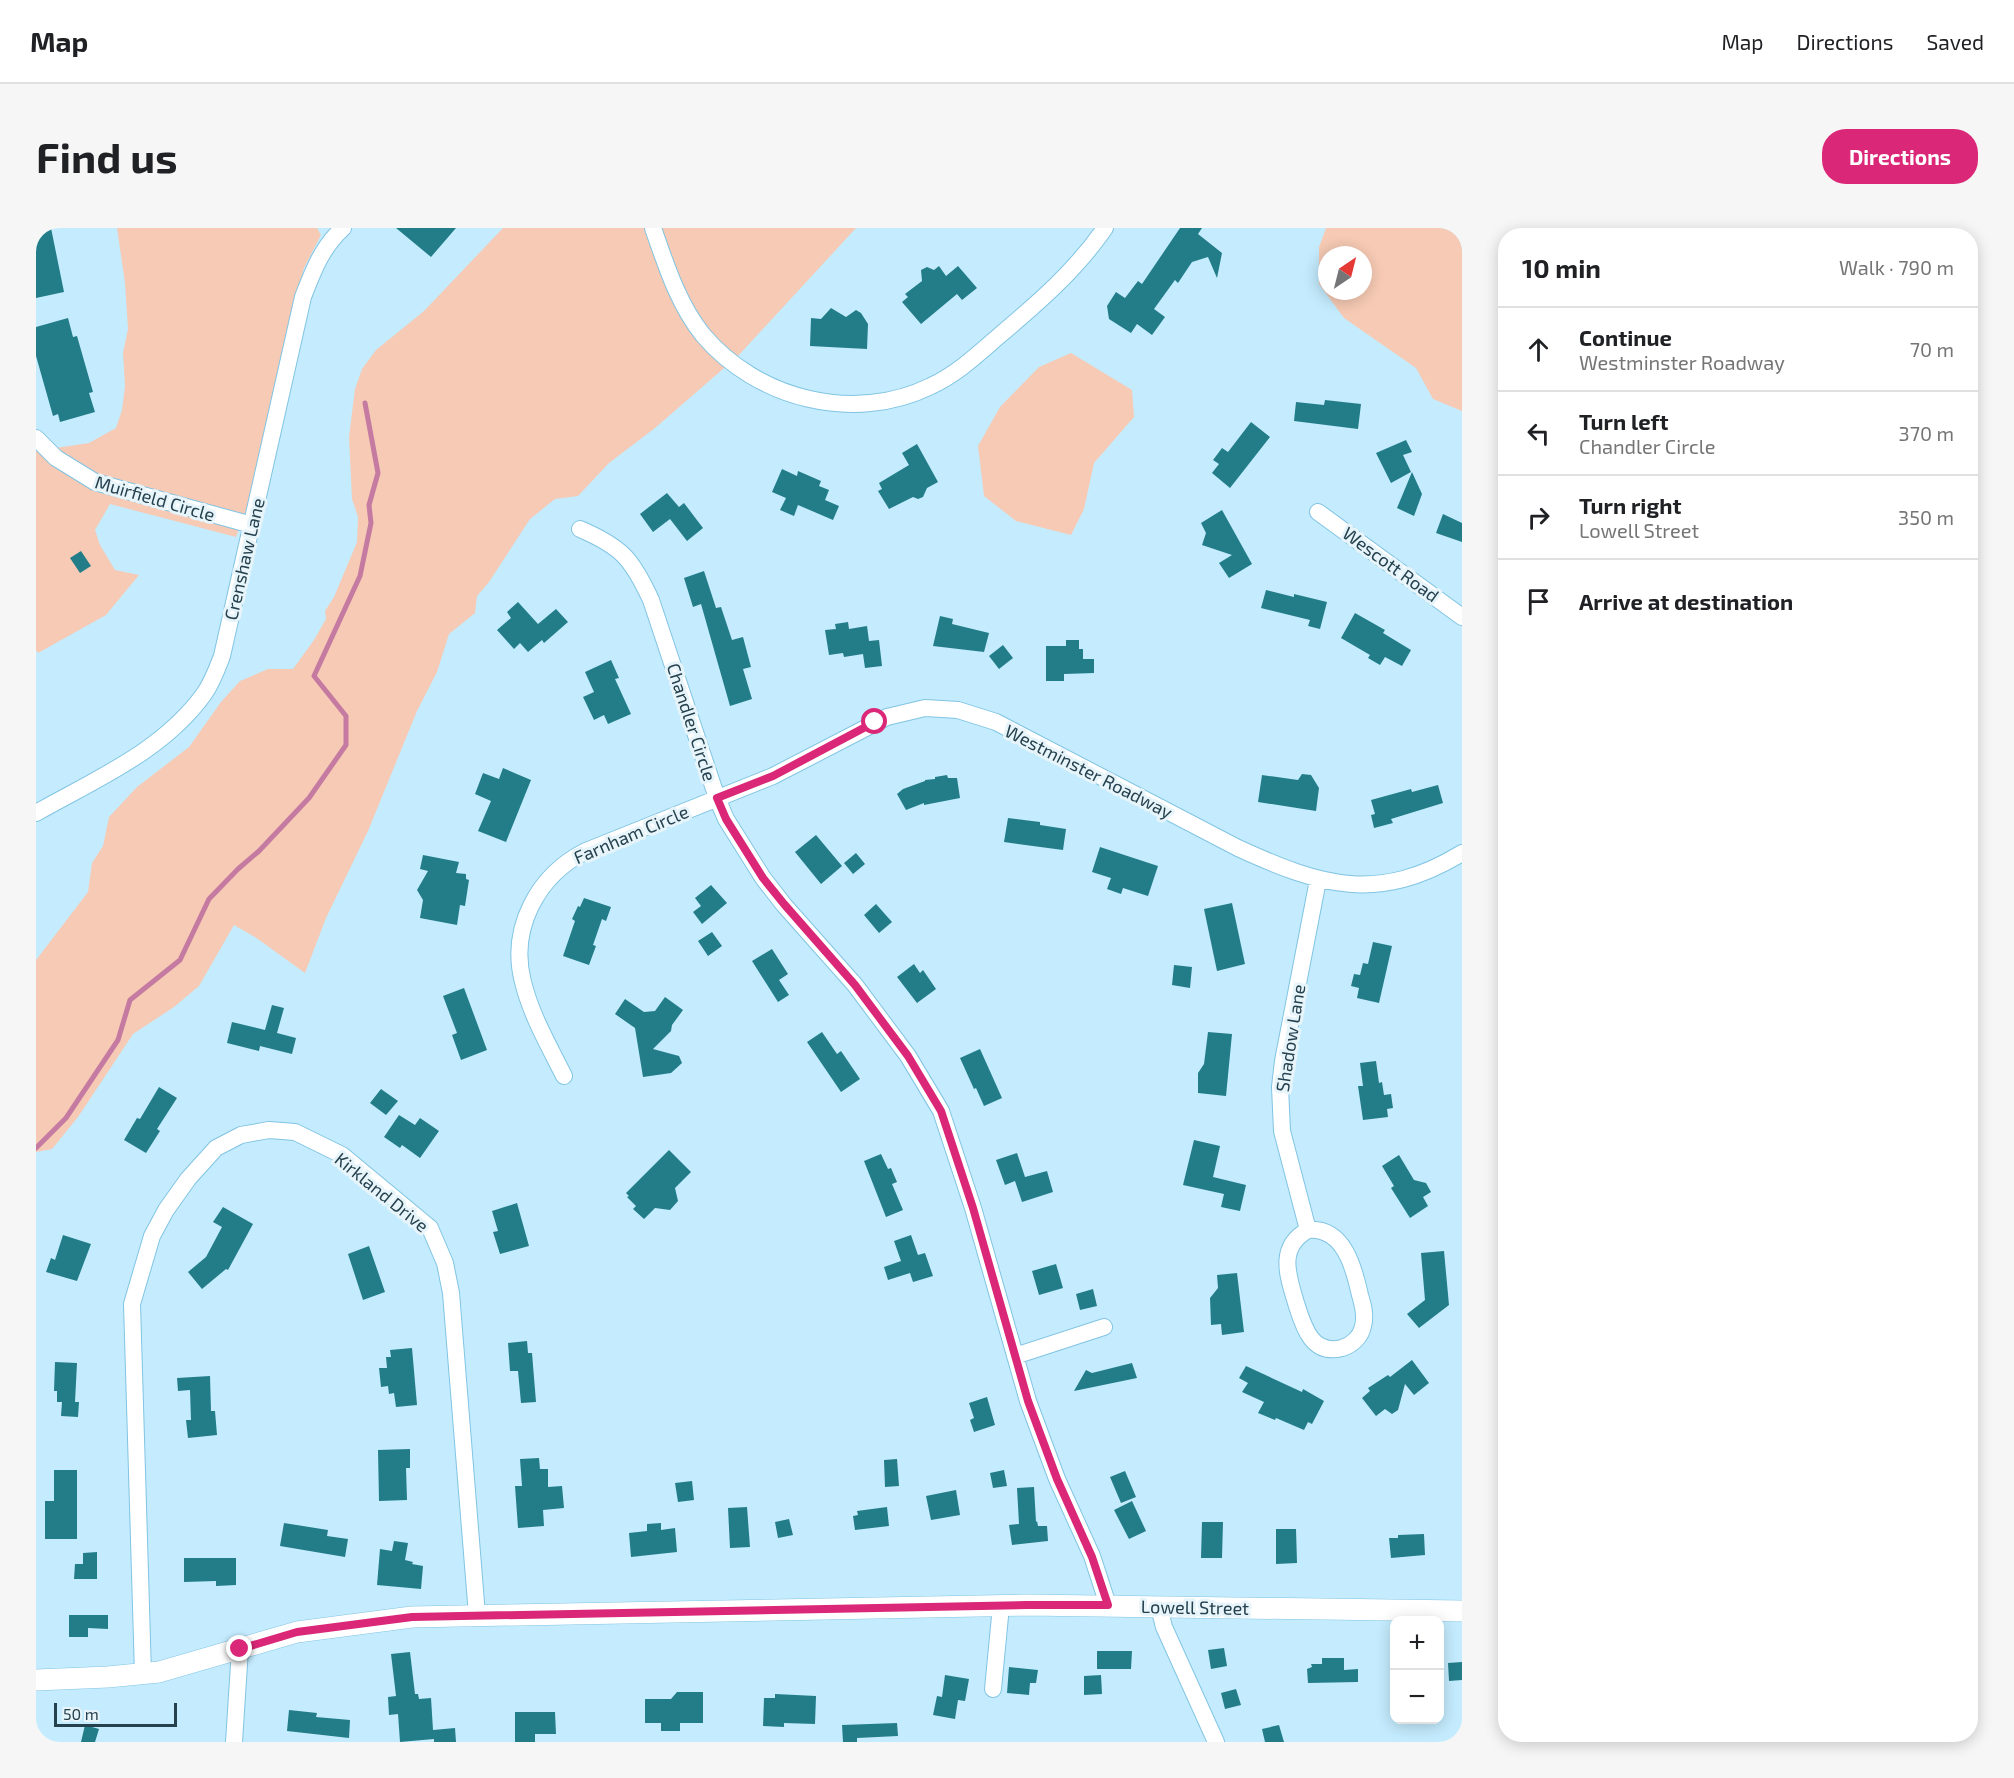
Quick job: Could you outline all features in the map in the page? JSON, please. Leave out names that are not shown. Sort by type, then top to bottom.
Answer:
[{"type":"main road","name":"Lowell Street","points":[[36,1680],[159,1672],[297,1632],[412,1617],[1001,1605],[1462,1611]]},
{"type":"street","name":"Crenshaw Lane","points":[[36,813],[161,740],[183,719],[205,692],[222,656],[303,297],[315,266],[330,240],[343,228]]},
{"type":"street","points":[[653,228],[684,307],[702,334],[722,354],[745,372],[770,387],[797,397],[853,404],[905,396],[929,387],[953,374],[1047,296],[1065,278],[1105,228]]},
{"type":"street","name":"Muirfield Circle","points":[[36,438],[51,454],[74,471],[95,482],[252,525]]},
{"type":"street","points":[[36,461],[51,454]]},
{"type":"street","name":"Wescott Road","points":[[1318,512],[1462,617]]},
{"type":"street","name":"Chandler Circle","points":[[580,529],[610,543],[622,552],[644,584],[726,819],[763,878],[855,985],[908,1056],[941,1111],[973,1208],[1028,1401],[1057,1479],[1092,1557],[1108,1605]]},
{"type":"street","name":"Westminster Roadway","points":[[717,798],[773,776],[887,717],[925,708],[958,710],[996,723],[1238,848],[1275,865],[1318,880],[1366,885],[1387,884],[1440,866],[1462,853]]},
{"type":"street","name":"Farnham Circle","points":[[564,1076],[528,1001],[521,974],[521,934],[535,898],[554,873],[579,854],[601,843],[717,798]]},
{"type":"street","name":"Shadow Lane","points":[[1308,1230],[1282,1131],[1280,1088],[1283,1061],[1318,880]]},
{"type":"street","name":"Kirkland Drive","points":[[143,1674],[132,1304],[152,1236],[166,1210],[188,1179],[216,1148],[241,1135],[260,1131],[295,1132],[342,1155],[430,1228],[435,1237],[445,1263],[451,1293],[477,1615]]},
{"type":"street","points":[[1308,1230],[1325,1232],[1338,1241],[1351,1261],[1357,1281],[1365,1314],[1363,1328],[1355,1340],[1342,1348],[1323,1347],[1310,1339],[1304,1328],[1287,1273],[1288,1255],[1298,1236],[1308,1230]]},
{"type":"street","points":[[1015,1356],[1104,1327]]},
{"type":"street","points":[[993,1689],[1001,1605]]},
{"type":"street","points":[[1159,1607],[1164,1627],[1216,1742]]},
{"type":"street","points":[[234,1742],[240,1649]]},
{"type":"shaded area","points":[[117,228],[317,228],[321,235],[304,268],[253,491],[236,537],[110,504],[95,530],[100,545],[115,570],[139,575],[106,615],[38,653],[36,650],[36,451],[89,443],[116,428],[122,410],[125,386],[123,353],[128,329],[125,283]]},
{"type":"shaded area","points":[[503,228],[856,228],[738,356],[655,428],[609,463],[578,496],[555,499],[530,519],[489,582],[477,596],[475,613],[449,634],[437,672],[417,711],[368,831],[326,918],[305,973],[255,937],[234,925],[199,986],[174,1007],[133,1034],[78,1117],[52,1149],[36,1152],[36,960],[88,892],[92,863],[103,846],[109,817],[137,787],[189,747],[221,702],[240,681],[268,669],[293,669],[314,640],[326,619],[325,611],[334,597],[357,542],[358,517],[352,499],[349,437],[355,389],[362,369],[376,350],[424,311]]},
{"type":"shaded area","points":[[1326,228],[1462,228],[1462,411],[1433,399],[1416,368],[1344,318],[1331,300],[1372,300],[1372,246],[1319,246]]},
{"type":"shaded area","points":[[1071,353],[1132,390],[1134,417],[1094,463],[1084,509],[1071,535],[1016,521],[984,496],[978,446],[1000,407],[1039,367]]},
{"type":"building","points":[[36,228],[51,228],[64,292],[36,298]]},
{"type":"building","points":[[396,228],[456,228],[431,257]]},
{"type":"building","points":[[1180,228],[1202,228],[1198,234],[1222,253],[1217,278],[1208,257],[1192,262],[1178,283],[1175,280],[1154,309],[1165,317],[1152,335],[1137,324],[1131,333],[1109,319],[1107,306],[1116,292],[1125,298],[1138,281],[1142,284]]},
{"type":"building","points":[[939,266],[946,276],[958,266],[977,288],[962,300],[957,294],[921,324],[902,302],[908,297],[905,294],[922,281],[921,270],[927,267],[934,270]]},
{"type":"building","points":[[831,308],[846,317],[856,310],[861,313],[868,324],[867,349],[810,346],[811,318],[821,319]]},
{"type":"building","points":[[68,318],[73,337],[77,336],[93,392],[89,393],[95,412],[60,422],[58,414],[53,416],[36,356],[36,327]]},
{"type":"building","points":[[1325,400],[1361,404],[1358,429],[1294,421],[1296,402],[1324,405]]},
{"type":"building","points":[[1251,422],[1270,437],[1230,488],[1212,473],[1219,464],[1213,460],[1222,448],[1228,452]]},
{"type":"building","points":[[1406,440],[1412,452],[1403,455],[1411,472],[1391,483],[1376,453]]},
{"type":"building","points":[[917,444],[938,482],[927,488],[923,497],[918,499],[913,497],[889,509],[878,491],[882,489],[879,483],[909,465],[902,453]]},
{"type":"building","points":[[782,469],[797,476],[798,471],[821,481],[819,486],[829,490],[825,500],[839,506],[833,520],[798,505],[794,516],[780,510],[786,498],[772,492]]},
{"type":"building","points":[[1412,472],[1422,494],[1414,516],[1397,508]]},
{"type":"building","points":[[667,493],[679,507],[684,503],[703,528],[687,541],[670,519],[653,532],[640,514]]},
{"type":"building","points":[[1222,510],[1252,564],[1229,578],[1219,563],[1232,555],[1202,545],[1206,533],[1201,523]]},
{"type":"building","points":[[1443,514],[1462,523],[1462,542],[1436,533]]},
{"type":"building","points":[[81,551],[91,566],[80,573],[70,558]]},
{"type":"building","points":[[704,571],[716,608],[721,607],[732,640],[743,637],[751,667],[743,669],[752,699],[730,706],[701,604],[693,607],[684,578]]},
{"type":"building","points":[[1266,590],[1327,602],[1320,629],[1308,626],[1310,620],[1261,608]]},
{"type":"building","points":[[518,602],[538,624],[556,609],[568,622],[544,643],[542,640],[528,652],[520,643],[514,649],[497,630],[511,618],[507,612]]},
{"type":"building","points":[[1355,613],[1385,630],[1383,633],[1411,650],[1402,666],[1385,657],[1380,665],[1368,658],[1370,655],[1341,638]]},
{"type":"building","points":[[940,616],[953,619],[952,624],[989,633],[984,652],[933,646]]},
{"type":"building","points":[[848,622],[849,629],[867,626],[869,641],[879,640],[882,666],[865,668],[863,654],[844,657],[843,653],[829,655],[825,630],[836,629],[835,624]]},
{"type":"building","points":[[1066,640],[1079,640],[1079,649],[1083,649],[1083,659],[1094,659],[1094,673],[1064,674],[1064,681],[1046,681],[1046,646],[1066,646]]},
{"type":"building","points":[[1003,645],[1013,658],[999,669],[989,656]]},
{"type":"building","points":[[611,660],[619,678],[615,679],[631,714],[608,724],[604,715],[594,720],[583,697],[594,692],[585,672]]},
{"type":"building","points":[[503,768],[531,780],[506,842],[478,831],[491,801],[475,794],[483,773],[499,779]]},
{"type":"building","points":[[1302,774],[1311,775],[1319,788],[1316,811],[1258,802],[1262,775],[1298,780]]},
{"type":"building","points":[[947,775],[948,778],[957,778],[960,798],[924,805],[924,803],[906,810],[897,794],[925,780]]},
{"type":"building","points":[[1438,785],[1443,803],[1391,819],[1393,823],[1374,828],[1371,815],[1375,814],[1371,800],[1411,789],[1412,792]]},
{"type":"building","points":[[1008,818],[1040,822],[1040,825],[1066,829],[1063,850],[1004,842]]},
{"type":"building","points":[[816,835],[842,866],[821,884],[795,852]]},
{"type":"building","points":[[1100,847],[1158,866],[1148,896],[1123,888],[1121,894],[1107,889],[1111,878],[1092,872]]},
{"type":"building","points":[[856,853],[865,864],[853,874],[844,863]]},
{"type":"building","points":[[423,855],[459,862],[456,873],[466,874],[466,879],[469,880],[465,906],[460,905],[457,925],[420,918],[423,900],[417,890],[428,871],[420,869]]},
{"type":"building","points":[[711,885],[727,903],[702,924],[693,912],[701,906],[695,898]]},
{"type":"building","points":[[584,898],[611,907],[606,921],[602,919],[589,965],[563,956],[575,921],[572,919]]},
{"type":"building","points":[[1232,903],[1245,964],[1217,971],[1204,909]]},
{"type":"building","points":[[876,904],[892,922],[879,933],[864,915]]},
{"type":"building","points":[[712,932],[722,946],[708,956],[698,941]]},
{"type":"building","points":[[1373,942],[1392,946],[1379,1003],[1357,998],[1359,988],[1351,986],[1354,974],[1360,975],[1363,963],[1368,964]]},
{"type":"building","points":[[772,949],[788,974],[779,980],[789,995],[778,1002],[752,961]]},
{"type":"building","points":[[914,964],[920,973],[923,970],[936,989],[917,1003],[897,977]]},
{"type":"building","points":[[1174,965],[1192,967],[1190,988],[1172,985]]},
{"type":"building","points":[[464,988],[487,1050],[461,1060],[452,1035],[457,1033],[443,996]]},
{"type":"building","points":[[665,997],[683,1010],[672,1025],[671,1031],[653,1049],[679,1056],[682,1063],[671,1073],[643,1077],[635,1028],[615,1014],[625,999],[644,1012],[655,1011]]},
{"type":"building","points":[[272,1005],[284,1008],[277,1033],[296,1038],[292,1054],[260,1046],[259,1051],[227,1043],[232,1022],[265,1030]]},
{"type":"building","points":[[822,1032],[837,1054],[841,1051],[860,1079],[841,1092],[807,1042]]},
{"type":"building","points":[[1208,1032],[1232,1034],[1226,1096],[1198,1093],[1198,1073],[1204,1064]]},
{"type":"building","points":[[980,1049],[1002,1098],[984,1106],[960,1058]]},
{"type":"building","points":[[1376,1061],[1379,1083],[1382,1082],[1384,1095],[1391,1094],[1393,1108],[1387,1109],[1388,1117],[1363,1120],[1358,1086],[1363,1086],[1360,1063]]},
{"type":"building","points":[[159,1087],[177,1098],[157,1129],[160,1131],[146,1153],[124,1140]]},
{"type":"building","points":[[381,1089],[398,1101],[386,1115],[370,1103]]},
{"type":"building","points":[[399,1115],[415,1125],[420,1118],[439,1131],[420,1158],[402,1145],[400,1148],[384,1137]]},
{"type":"building","points":[[1194,1140],[1220,1146],[1213,1177],[1246,1185],[1240,1211],[1221,1207],[1224,1194],[1183,1185]]},
{"type":"building","points":[[669,1150],[691,1172],[675,1188],[678,1201],[670,1210],[655,1208],[644,1219],[633,1209],[636,1206],[626,1193]]},
{"type":"building","points":[[1017,1153],[1025,1177],[1047,1171],[1053,1192],[1022,1202],[1015,1181],[1005,1185],[996,1160]]},
{"type":"building","points":[[881,1154],[897,1182],[892,1184],[903,1210],[886,1217],[864,1161]]},
{"type":"building","points":[[1399,1155],[1414,1180],[1426,1183],[1431,1192],[1423,1197],[1428,1206],[1410,1218],[1391,1188],[1394,1186],[1382,1166]]},
{"type":"building","points":[[517,1203],[529,1246],[500,1254],[493,1232],[498,1231],[492,1211]]},
{"type":"building","points":[[223,1207],[253,1224],[228,1270],[226,1269],[202,1289],[188,1272],[206,1257],[222,1227],[213,1222]]},
{"type":"building","points":[[63,1235],[91,1244],[77,1281],[46,1272],[51,1258],[55,1260]]},
{"type":"building","points":[[911,1235],[918,1255],[925,1253],[933,1276],[913,1282],[910,1273],[888,1280],[884,1267],[901,1261],[894,1241]]},
{"type":"building","points":[[369,1246],[385,1292],[363,1300],[348,1254]]},
{"type":"building","points":[[1444,1251],[1449,1305],[1419,1328],[1407,1314],[1425,1300],[1421,1253]]},
{"type":"building","points":[[1056,1264],[1063,1288],[1039,1295],[1032,1271]]},
{"type":"building","points":[[1237,1273],[1244,1332],[1222,1335],[1221,1324],[1211,1325],[1210,1298],[1218,1288],[1217,1275]]},
{"type":"building","points":[[1093,1289],[1097,1306],[1080,1310],[1076,1294]]},
{"type":"building","points":[[527,1341],[528,1353],[532,1353],[536,1402],[521,1403],[518,1371],[510,1371],[508,1343]]},
{"type":"building","points":[[412,1348],[417,1405],[396,1407],[394,1393],[389,1394],[388,1386],[381,1387],[379,1368],[387,1368],[386,1357],[391,1357],[390,1350]]},
{"type":"building","points":[[1412,1360],[1429,1383],[1414,1395],[1405,1384],[1398,1410],[1392,1414],[1385,1409],[1376,1416],[1362,1398],[1370,1391],[1368,1388],[1388,1375],[1390,1377]]},
{"type":"building","points":[[55,1362],[77,1363],[75,1402],[79,1402],[78,1417],[61,1416],[62,1402],[57,1402],[57,1391],[54,1391]]},
{"type":"building","points":[[1132,1363],[1137,1378],[1074,1391],[1086,1370],[1092,1373]]},
{"type":"building","points":[[1246,1366],[1302,1392],[1303,1389],[1324,1401],[1312,1424],[1308,1422],[1304,1430],[1258,1413],[1264,1402],[1242,1392],[1248,1383],[1239,1378]]},
{"type":"building","points":[[210,1376],[211,1411],[215,1411],[217,1435],[188,1438],[186,1420],[191,1420],[190,1390],[178,1391],[177,1378]]},
{"type":"building","points":[[987,1397],[995,1425],[974,1432],[970,1420],[974,1418],[969,1403]]},
{"type":"building","points":[[410,1449],[410,1468],[406,1468],[407,1500],[379,1501],[378,1450]]},
{"type":"building","points":[[539,1458],[540,1469],[548,1469],[548,1487],[562,1486],[564,1508],[543,1510],[544,1526],[518,1528],[515,1486],[522,1486],[520,1459]]},
{"type":"building","points":[[897,1459],[899,1486],[885,1487],[884,1460]]},
{"type":"building","points":[[54,1470],[77,1470],[77,1539],[45,1539],[45,1501],[54,1501]]},
{"type":"building","points":[[1004,1470],[1007,1486],[993,1488],[990,1473]]},
{"type":"building","points":[[1125,1471],[1136,1497],[1121,1503],[1110,1477]]},
{"type":"building","points":[[692,1481],[694,1500],[678,1502],[675,1483]]},
{"type":"building","points":[[1034,1487],[1036,1522],[1038,1526],[1047,1526],[1048,1541],[1012,1545],[1009,1525],[1019,1524],[1017,1488]]},
{"type":"building","points":[[956,1490],[960,1515],[931,1520],[926,1496]]},
{"type":"building","points":[[1132,1501],[1146,1531],[1129,1539],[1114,1510]]},
{"type":"building","points":[[747,1507],[750,1547],[730,1548],[728,1508]]},
{"type":"building","points":[[887,1507],[889,1526],[855,1530],[853,1516],[858,1515],[857,1511]]},
{"type":"building","points":[[789,1519],[793,1535],[778,1538],[775,1522]]},
{"type":"building","points":[[1202,1522],[1223,1522],[1222,1558],[1201,1558]]},
{"type":"building","points":[[284,1523],[328,1530],[327,1536],[348,1539],[345,1557],[280,1546]]},
{"type":"building","points":[[661,1523],[661,1530],[675,1528],[677,1552],[631,1557],[629,1533],[647,1531],[647,1524]]},
{"type":"building","points":[[1276,1529],[1296,1529],[1297,1563],[1276,1564]]},
{"type":"building","points":[[1424,1534],[1425,1555],[1391,1558],[1389,1538],[1398,1538],[1398,1535]]},
{"type":"building","points":[[394,1541],[408,1543],[405,1560],[423,1566],[421,1589],[377,1585],[380,1549],[392,1551]]},
{"type":"building","points":[[97,1552],[97,1579],[74,1579],[75,1564],[83,1564],[83,1553]]},
{"type":"building","points":[[184,1558],[236,1558],[236,1585],[216,1586],[216,1581],[184,1582]]},
{"type":"building","points":[[69,1615],[108,1615],[108,1629],[88,1628],[88,1637],[69,1637]]},
{"type":"building","points":[[1224,1648],[1227,1666],[1211,1669],[1208,1650]]},
{"type":"building","points":[[1097,1651],[1132,1651],[1131,1669],[1097,1669]]},
{"type":"building","points":[[410,1652],[415,1694],[418,1694],[419,1699],[431,1698],[433,1730],[455,1728],[456,1742],[434,1742],[434,1739],[400,1742],[398,1714],[389,1715],[388,1697],[396,1696],[391,1654]]},
{"type":"building","points":[[1322,1658],[1344,1658],[1344,1670],[1358,1669],[1358,1682],[1308,1683],[1307,1669],[1312,1667],[1311,1664],[1322,1664]]},
{"type":"building","points":[[1462,1662],[1462,1680],[1449,1681],[1448,1663]]},
{"type":"building","points":[[1009,1667],[1038,1670],[1036,1683],[1030,1683],[1029,1695],[1007,1693]]},
{"type":"building","points":[[945,1675],[969,1679],[965,1701],[958,1700],[955,1719],[933,1715],[937,1696],[942,1697]]},
{"type":"building","points":[[1101,1675],[1102,1694],[1084,1695],[1084,1676]]},
{"type":"building","points":[[1236,1689],[1241,1705],[1225,1709],[1221,1693]]},
{"type":"building","points":[[677,1692],[703,1692],[703,1723],[680,1723],[680,1731],[661,1731],[661,1723],[645,1723],[645,1699],[671,1699]]},
{"type":"building","points":[[775,1694],[816,1696],[815,1724],[784,1723],[784,1727],[763,1726],[764,1698],[775,1698]]},
{"type":"building","points":[[289,1710],[317,1713],[316,1717],[350,1720],[349,1738],[287,1731]]},
{"type":"building","points":[[515,1712],[555,1712],[556,1734],[535,1734],[535,1742],[515,1742]]},
{"type":"building","points":[[897,1723],[898,1736],[857,1738],[857,1742],[843,1742],[842,1725]]},
{"type":"building","points":[[85,1725],[99,1729],[95,1742],[81,1742]]},
{"type":"building","points":[[1279,1725],[1284,1742],[1265,1742],[1262,1729]]},
{"type":"waterway","points":[[36,1148],[66,1118],[118,1040],[130,1000],[180,960],[209,899],[309,798],[346,745],[346,716],[314,676],[360,576],[371,523],[369,505],[378,473],[365,403]]},
{"type":"route","points":[[240,1649],[297,1632],[412,1617],[1108,1605],[1092,1557],[1057,1479],[1028,1401],[973,1208],[941,1111],[908,1056],[855,985],[763,878],[726,819],[717,798],[773,776],[875,722]]}]
